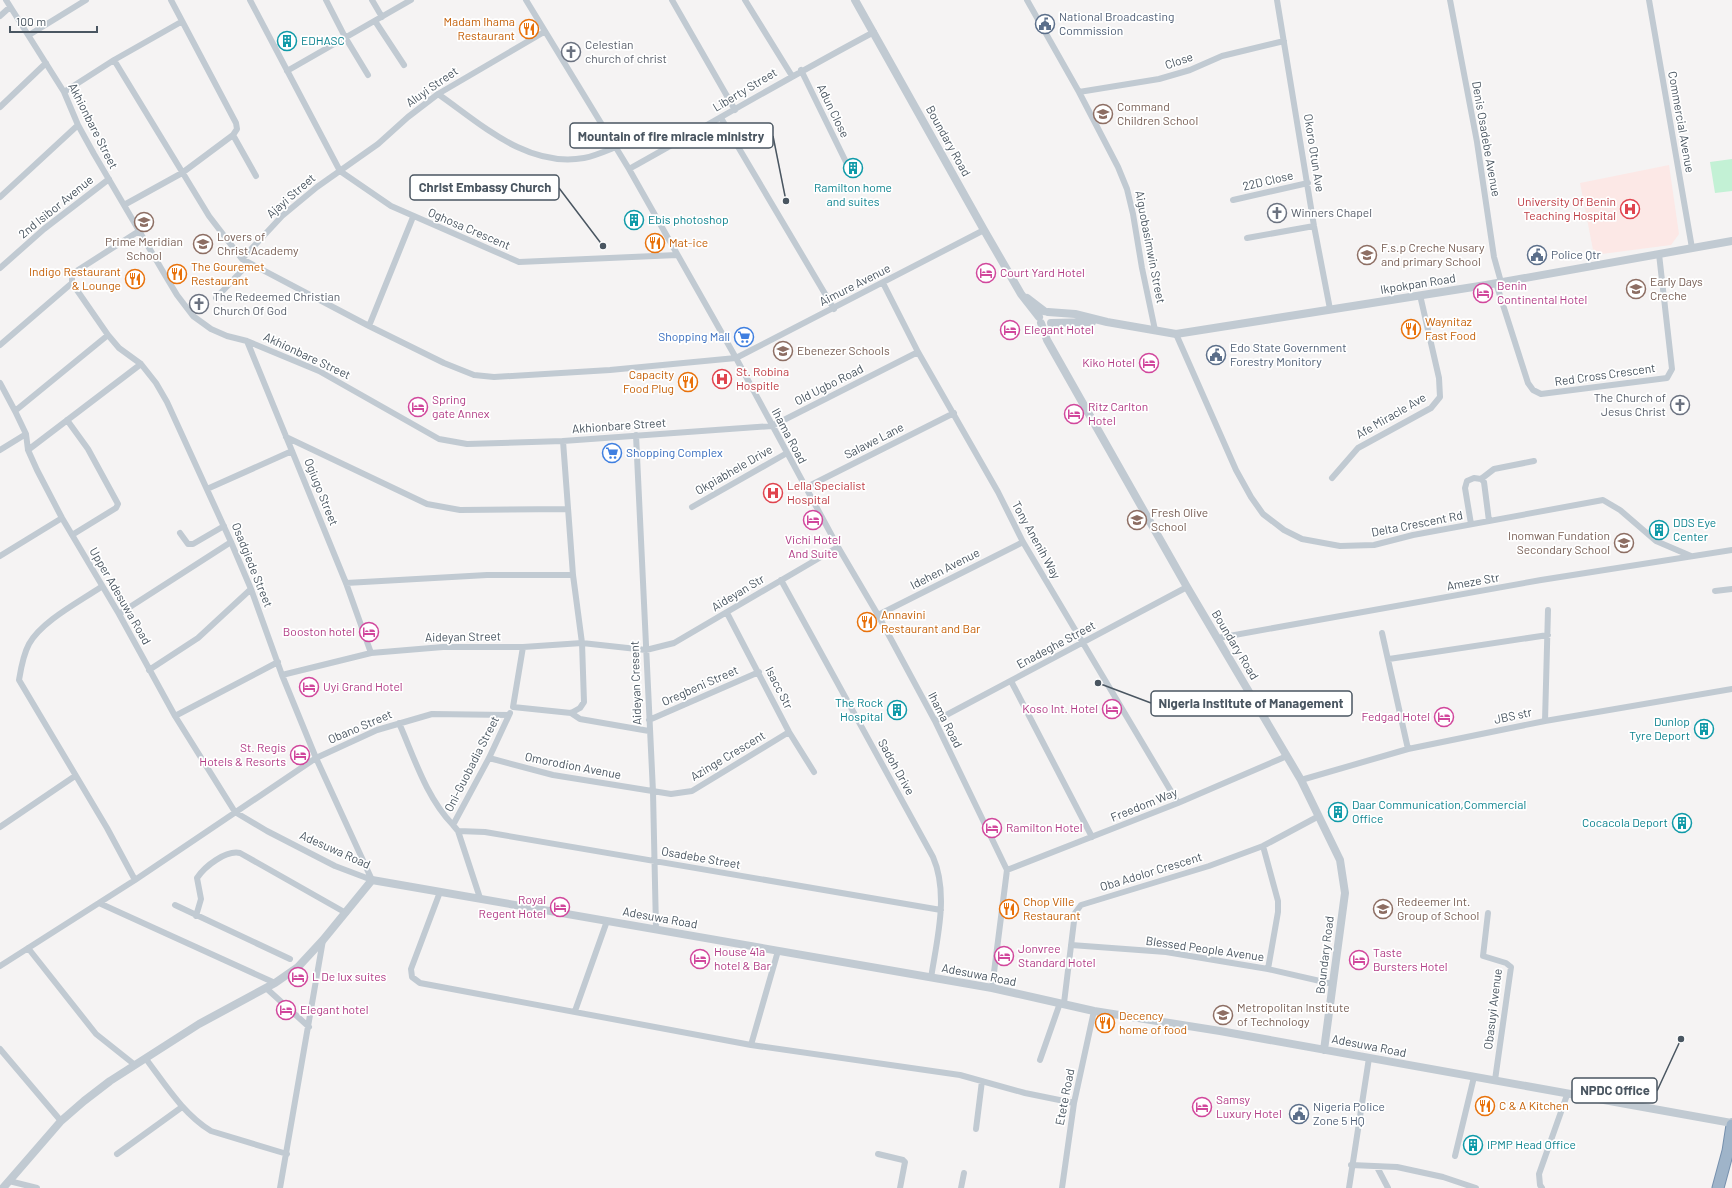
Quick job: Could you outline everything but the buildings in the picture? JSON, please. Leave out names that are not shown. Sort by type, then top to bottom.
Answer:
[{"type":"highway","points":[[1718,1188],[1728,1151],[1732,1124]]},
{"type":"highway","points":[[1725,1188],[1732,1163]]},
{"type":"street","name":"Akhionbare Street","points":[[6,0],[64,92],[78,125],[177,296],[193,316],[211,329],[227,336],[248,341],[319,371],[440,438],[467,444],[563,441],[772,426]]},
{"type":"street","points":[[29,36],[86,0]]},
{"type":"street","points":[[124,205],[182,173],[233,135],[236,129],[236,123],[181,22],[171,0]]},
{"type":"street","name":"Oghosa Crescent","points":[[250,0],[340,171],[391,206],[413,217],[519,262],[677,255]]},
{"type":"street","points":[[326,0],[344,37],[368,75]]},
{"type":"street","points":[[372,0],[382,17]]},
{"type":"street","points":[[287,71],[411,0]]},
{"type":"street","name":"Ihama Road","points":[[526,0],[544,32],[616,147],[736,358],[805,488],[878,615],[934,721],[1007,870]]},
{"type":"street","points":[[672,0],[735,110]]},
{"type":"street","points":[[746,0],[792,76]]},
{"type":"street","name":"Boundary Road","points":[[855,0],[1021,294],[1045,318],[1047,340],[1187,586],[1301,780],[1340,860],[1344,888],[1324,1050]]},
{"type":"street","name":"Aiguobasimwin Street","points":[[1026,0],[1079,92],[1118,167],[1127,189],[1134,214],[1142,268],[1155,330]]},
{"type":"street","name":"Okoro Otun Ave","points":[[1277,0],[1314,226],[1330,310]]},
{"type":"street","name":"Denis Osadebe Avenue","points":[[1450,0],[1477,142],[1498,283]]},
{"type":"street","name":"Commercial Avenue","points":[[1649,0],[1692,248]]},
{"type":"street","points":[[0,16],[10,7]]},
{"type":"street","points":[[375,21],[404,65]]},
{"type":"street","points":[[64,92],[114,60],[181,22]]},
{"type":"street","name":"Aluyi Street","points":[[340,171],[378,144],[408,117],[438,94],[544,32]]},
{"type":"street","name":"Liberty Street","points":[[628,169],[735,110],[801,70],[874,32]]},
{"type":"street","name":"Close","points":[[1079,92],[1159,79],[1190,70],[1222,56],[1284,41]]},
{"type":"street","points":[[114,60],[209,216],[242,259],[369,326],[444,363],[474,375],[484,376],[610,370],[736,358]]},
{"type":"street","points":[[0,107],[46,63]]},
{"type":"street","name":"Adun Close","points":[[801,70],[846,162]]},
{"type":"street","points":[[438,94],[506,141],[531,154],[554,160],[585,158],[616,147]]},
{"type":"street","points":[[721,118],[834,309]]},
{"type":"street","points":[[0,197],[78,125]]},
{"type":"street","points":[[233,135],[256,176]]},
{"type":"street","name":"Ajayi Street","points":[[242,259],[282,216],[317,187],[340,171]]},
{"type":"street","name":"2nd Isibor Avenue","points":[[0,268],[44,229],[109,179]]},
{"type":"street","name":"22D Close","points":[[1234,200],[1308,183]]},
{"type":"street","points":[[369,326],[413,217]]},
{"type":"street","points":[[1247,238],[1314,226]]},
{"type":"street","name":"Aimure Avenue","points":[[736,358],[883,284],[984,230]]},
{"type":"street","points":[[0,345],[72,283],[72,276],[75,272],[139,231]]},
{"type":"street","name":"Ikpokpan Road","points":[[1045,318],[1075,314],[1107,322],[1176,334],[1498,283],[1732,241]]},
{"type":"street","name":"Red Cross Crescent","points":[[1498,283],[1528,383],[1533,390],[1541,394],[1666,378],[1672,369],[1659,254]]},
{"type":"street","points":[[216,298],[249,263]]},
{"type":"street","name":"Osadgiede Street","points":[[72,283],[108,335],[119,348],[141,364],[156,383],[167,402],[231,542],[251,589],[282,675],[316,758],[372,880]]},
{"type":"street","name":"Tony Anenih Way","points":[[883,284],[918,352],[954,412],[998,492],[1023,542],[1082,644],[1178,803]]},
{"type":"street","name":"Afe Miracle Ave","points":[[1332,478],[1358,448],[1431,408],[1440,397],[1439,378],[1420,295]]},
{"type":"street","name":"Delta Crescent Rd","points":[[1176,334],[1236,470],[1251,497],[1263,514],[1284,530],[1302,539],[1347,546],[1374,545],[1471,524],[1603,500],[1620,510],[1656,541],[1691,556]]},
{"type":"street","points":[[16,411],[108,335]]},
{"type":"street","name":"Ogiugo Street","points":[[248,341],[346,583],[371,653]]},
{"type":"street","name":"Old Ugbo Road","points":[[772,426],[918,352]]},
{"type":"street","points":[[28,450],[141,364]]},
{"type":"street","name":"Upper Adesuwa Road","points":[[0,383],[16,411],[26,434],[28,450],[62,518],[175,716],[235,812]]},
{"type":"street","name":"Salawe Lane","points":[[805,488],[954,412]]},
{"type":"street","points":[[67,420],[88,449],[118,504],[116,508],[72,535]]},
{"type":"street","points":[[0,450],[26,434]]},
{"type":"street","name":"Aideyan Cresent","points":[[636,435],[652,792],[656,929]]},
{"type":"street","points":[[286,437],[427,504],[460,510],[568,509]]},
{"type":"street","points":[[563,441],[573,576],[582,643],[584,702],[580,708],[571,714]]},
{"type":"street","points":[[207,489],[292,451]]},
{"type":"street","name":"Okpiabhele Drive","points":[[692,507],[787,453]]},
{"type":"street","points":[[1483,480],[1494,469],[1534,461]]},
{"type":"street","points":[[1471,524],[1466,483],[1467,480],[1474,478],[1483,480]]},
{"type":"street","points":[[1483,480],[1489,521]]},
{"type":"street","points":[[0,556],[62,518]]},
{"type":"street","points":[[180,533],[188,544],[193,544],[224,526]]},
{"type":"street","points":[[118,614],[231,542]]},
{"type":"street","name":"Idehen Avenue","points":[[878,615],[1023,542]]},
{"type":"street","name":"Aideyan Str","points":[[646,650],[674,643],[838,547]]},
{"type":"street","name":"Ameze Str","points":[[1218,638],[1541,580],[1732,550]]},
{"type":"street","points":[[346,583],[487,575],[573,576]]},
{"type":"street","name":"Sadoh Drive","points":[[781,580],[934,857],[939,870],[941,887],[940,910],[931,978]]},
{"type":"street","name":"Enadeghe Street","points":[[934,721],[1082,644],[1187,586]]},
{"type":"street","points":[[101,587],[39,630],[28,644],[22,663],[19,680],[135,880]]},
{"type":"street","points":[[149,670],[198,638],[251,589]]},
{"type":"street","points":[[1715,591],[1732,589]]},
{"type":"street","points":[[1545,721],[1548,610]]},
{"type":"street","name":"Isacc Str","points":[[727,613],[789,732],[814,772]]},
{"type":"street","points":[[1382,633],[1408,749]]},
{"type":"street","points":[[1389,659],[1548,635]]},
{"type":"street","name":"Aideyan Street","points":[[282,675],[371,653],[443,647],[523,647],[582,643],[646,650]]},
{"type":"street","name":"Oni-Guobadia Street","points":[[480,898],[458,831],[453,825],[490,758],[513,706],[523,647]]},
{"type":"street","points":[[175,716],[278,662]]},
{"type":"street","name":"Oregbeni Street","points":[[649,720],[759,672]]},
{"type":"street","points":[[1011,681],[1092,837]]},
{"type":"street","name":"JBS str","points":[[1301,780],[1408,749],[1545,721],[1732,689]]},
{"type":"street","points":[[513,706],[571,714],[580,719],[649,731]]},
{"type":"street","name":"Obano Street","points":[[0,966],[99,904],[316,758],[377,730],[399,722],[432,714],[509,715]]},
{"type":"street","points":[[399,722],[432,797],[444,816],[453,825]]},
{"type":"street","name":"Azinge Crescent","points":[[652,792],[671,794],[692,791],[789,732]]},
{"type":"street","name":"Freedom Way","points":[[1007,870],[1178,803],[1287,756]]},
{"type":"street","name":"Omorodion Avenue","points":[[490,758],[553,775],[652,792]]},
{"type":"street","points":[[0,827],[76,776]]},
{"type":"street","name":"Adesuwa Road","points":[[235,812],[267,831],[322,859],[372,880],[992,988],[1094,1011],[1495,1080],[1732,1124]]},
{"type":"street","name":"Oba Adolor Crescent","points":[[1040,1060],[1062,1003],[1072,945],[1075,913],[1081,906],[1209,866],[1263,846],[1319,816]]},
{"type":"street","name":"Osadebe Street","points":[[458,831],[485,832],[940,910]]},
{"type":"street","points":[[1263,846],[1278,901],[1278,912],[1268,969]]},
{"type":"street","points":[[196,916],[201,899],[198,878],[200,873],[221,858],[233,852],[240,853],[346,913]]},
{"type":"street","points":[[992,988],[1007,870]]},
{"type":"street","points":[[3,1188],[61,1121],[94,1093],[199,1024],[275,983],[298,967],[346,913],[372,880]]},
{"type":"street","points":[[440,892],[411,970],[412,977],[415,981],[448,989],[575,1011],[751,1045],[960,1076],[1026,1093],[1074,1103]]},
{"type":"street","points":[[99,904],[275,983]]},
{"type":"street","points":[[175,905],[290,959]]},
{"type":"street","name":"Obasuyi Avenue","points":[[1488,912],[1483,956],[1506,963],[1511,967],[1495,1080]]},
{"type":"street","points":[[575,1011],[607,921]]},
{"type":"street","points":[[280,1188],[323,940]]},
{"type":"street","name":"Blessed People Avenue","points":[[1072,945],[1166,952],[1268,969],[1333,984]]},
{"type":"street","points":[[28,948],[96,1034],[135,1065]]},
{"type":"street","points":[[751,1045],[778,951]]},
{"type":"street","points":[[266,988],[309,1026]]},
{"type":"street","name":"Etete Road","points":[[1062,1188],[1074,1103],[1094,1011]]},
{"type":"street","points":[[0,1049],[61,1121]]},
{"type":"street","points":[[1349,1188],[1351,1165],[1369,1058]]},
{"type":"street","points":[[146,1059],[182,1107],[210,1131],[287,1154]]},
{"type":"street","points":[[1455,1156],[1474,1077]]},
{"type":"street","points":[[976,1129],[982,1081]]},
{"type":"street","points":[[1542,1188],[1540,1185],[1539,1174],[1567,1094]]},
{"type":"street","points":[[117,1154],[182,1107]]},
{"type":"street","points":[[878,1154],[903,1160],[905,1162],[900,1188]]},
{"type":"street","points":[[1351,1165],[1397,1167],[1443,1177],[1476,1188]]},
{"type":"street","points":[[1377,1167],[1388,1188]]},
{"type":"street","points":[[961,1188],[964,1173]]},
{"type":"street","points":[[9,1181],[37,1188]]},
{"type":"shaded area","name":"University Of Benin Teaching Hospital","points":[[1669,165],[1679,234],[1671,245],[1594,255],[1580,183]]},
{"type":"green space","points":[[1732,159],[1732,191],[1715,193],[1710,162]]},
{"type":"place","name":"National Broadcasting Commission","points":[[1045,24]]},
{"type":"place","name":"Madam Ihama Restaurant","points":[[529,29]]},
{"type":"place","name":"EDHASC","points":[[287,41]]},
{"type":"place","name":"Celestian church of christ","points":[[571,52]]},
{"type":"place","name":"Command Children School","points":[[1103,114]]},
{"type":"place","name":"Ramilton home and suites","points":[[853,168]]},
{"type":"place","name":"Mountain of fire miracle ministry","points":[[786,201]]},
{"type":"place","name":"University Of Benin Teaching Hospital","points":[[1630,209]]},
{"type":"place","name":"Winners Chapel","points":[[1277,213]]},
{"type":"place","name":"Ebis photoshop","points":[[634,220]]},
{"type":"place","name":"Prime Meridian School","points":[[144,222]]},
{"type":"place","name":"Mat-ice","points":[[655,243]]},
{"type":"place","name":"Lovers of Christ Academy","points":[[203,244]]},
{"type":"place","name":"Christ Embassy Church","points":[[603,246]]},
{"type":"place","name":"F.s.p Creche Nusary and primary School","points":[[1367,255]]},
{"type":"place","name":"Police Qtr","points":[[1537,255]]},
{"type":"place","name":"Court Yard Hotel","points":[[986,273]]},
{"type":"place","name":"The Gouremet Restaurant","points":[[177,274]]},
{"type":"place","name":"Indigo Restaurant & Lounge","points":[[135,279]]},
{"type":"place","name":"Early Days Creche","points":[[1636,289]]},
{"type":"place","name":"Benin Continental Hotel","points":[[1483,293]]},
{"type":"place","name":"The Redeemed Christian Church Of God","points":[[199,304]]},
{"type":"place","name":"Waynitaz Fast Food","points":[[1411,329]]},
{"type":"place","name":"Elegant Hotel","points":[[1010,330]]},
{"type":"place","name":"Shopping Mall","points":[[744,337]]},
{"type":"place","name":"Ebenezer Schools","points":[[783,351]]},
{"type":"place","name":"Edo State Government Forestry Monitory","points":[[1216,355]]},
{"type":"place","name":"Kiko Hotel","points":[[1149,363]]},
{"type":"place","name":"St. Robina Hospitle","points":[[722,379]]},
{"type":"place","name":"Capacity Food Plug","points":[[688,382]]},
{"type":"place","name":"The Church of Jesus Christ","points":[[1680,405]]},
{"type":"place","name":"Spring gate Annex","points":[[418,407]]},
{"type":"place","name":"Ritz Carlton Hotel","points":[[1074,414]]},
{"type":"place","name":"Shopping Complex","points":[[612,453]]},
{"type":"place","name":"Lella Specialist Hospital","points":[[773,493]]},
{"type":"place","name":"Vichi Hotel And Suite","points":[[813,520]]},
{"type":"place","name":"Fresh Olive School","points":[[1137,520]]},
{"type":"place","name":"DDS Eye Center","points":[[1659,530]]},
{"type":"place","name":"Inomwan Fundation Secondary School","points":[[1624,543]]},
{"type":"place","name":"Annavini Restaurant and Bar","points":[[867,622]]},
{"type":"place","name":"Booston hotel","points":[[369,632]]},
{"type":"place","name":"Nigeria Institute of Management","points":[[1098,683]]},
{"type":"place","name":"Uyi Grand Hotel","points":[[309,687]]},
{"type":"place","name":"Koso Int. Hotel","points":[[1112,709]]},
{"type":"place","name":"The Rock Hospital","points":[[897,710]]},
{"type":"place","name":"Fedgad Hotel","points":[[1444,717]]},
{"type":"place","name":"Dunlop Tyre Deport","points":[[1704,729]]},
{"type":"place","name":"St. Regis Hotels & Resorts","points":[[300,755]]},
{"type":"place","name":"Daar Communication,Commercial Office","points":[[1338,812]]},
{"type":"place","name":"Cocacola Deport","points":[[1682,823]]},
{"type":"place","name":"Ramilton Hotel","points":[[992,828]]},
{"type":"place","name":"Royal Regent Hotel","points":[[560,907]]},
{"type":"place","name":"Chop Ville Restaurant","points":[[1009,909]]},
{"type":"place","name":"Redeemer Int. Group of School","points":[[1383,909]]},
{"type":"place","name":"Jonvree Standard Hotel","points":[[1004,956]]},
{"type":"place","name":"House 41a hotel & Bar","points":[[700,959]]},
{"type":"place","name":"Taste Bursters Hotel","points":[[1359,960]]},
{"type":"place","name":"L De lux suites","points":[[298,977]]},
{"type":"place","name":"Elegant hotel","points":[[286,1010]]},
{"type":"place","name":"Metropolitan Institute of Technology","points":[[1223,1015]]},
{"type":"place","name":"Decency home of food","points":[[1105,1023]]},
{"type":"place","name":"NPDC Office","points":[[1681,1039]]},
{"type":"place","name":"C & A Kitchen","points":[[1485,1106]]},
{"type":"place","name":"Samsy Luxury Hotel","points":[[1202,1107]]},
{"type":"place","name":"Nigeria Police Zone 5 HQ","points":[[1299,1114]]},
{"type":"place","name":"IPMP Head Office","points":[[1473,1145]]}]
